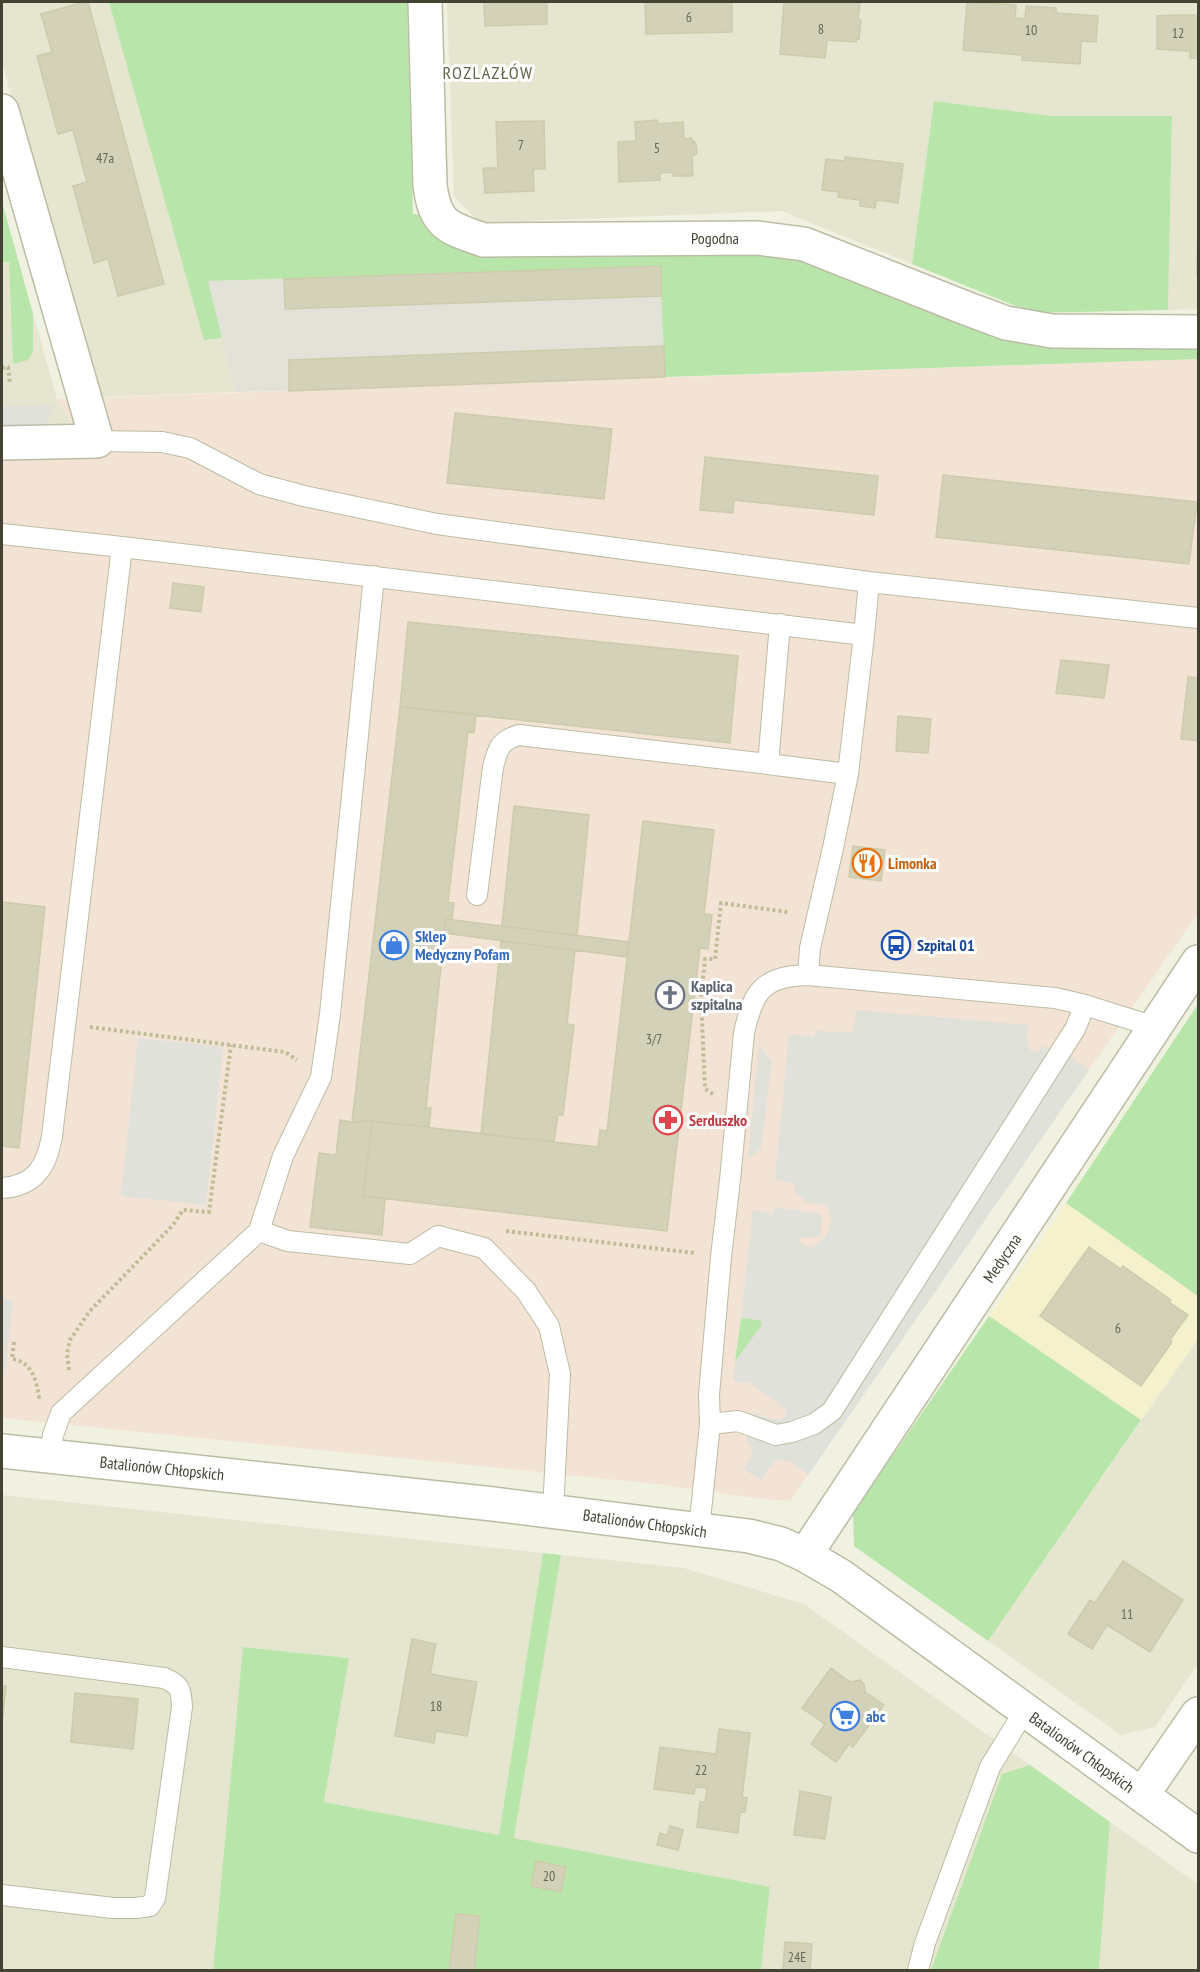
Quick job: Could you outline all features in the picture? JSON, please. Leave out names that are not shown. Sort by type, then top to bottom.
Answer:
[{"type":"street","name":"Pogodna","points":[[425,2],[430,185],[432,201],[438,216],[452,229],[484,240],[757,238],[804,244],[1006,323],[1052,331],[1198,332]]},
{"type":"street","points":[[2,111],[97,441],[2,442]]},
{"type":"street","name":"Medyczna","points":[[805,1555],[1198,962]]},
{"type":"street","name":"Batalionów Chłopskich","points":[[2,1451],[553,1511],[749,1536],[781,1544],[841,1576],[1198,1836]]},
{"type":"street","points":[[1142,1795],[1198,1714]]},
{"type":"lane","points":[[97,441],[162,442],[190,448],[259,484],[304,496],[437,524],[869,582],[1198,618]]},
{"type":"lane","points":[[2,534],[864,634]]},
{"type":"lane","points":[[2,1188],[24,1183],[39,1172],[49,1155],[122,547]]},
{"type":"lane","points":[[50,1456],[53,1435],[61,1413],[259,1231],[283,1156],[321,1077],[330,1014],[374,576]]},
{"type":"lane","points":[[808,975],[810,948],[848,774],[869,582]]},
{"type":"lane","points":[[768,764],[780,624]]},
{"type":"lane","points":[[477,895],[494,767],[499,747],[508,739],[519,735],[848,774]]},
{"type":"lane","points":[[699,1530],[710,1424],[709,1395],[721,1257],[744,1033],[749,1012],[758,993],[772,981],[787,975],[808,975],[1055,998],[1155,1027]]},
{"type":"lane","points":[[710,1424],[738,1421],[776,1435],[814,1424],[832,1412],[1075,1029],[1085,1005]]},
{"type":"lane","points":[[259,1231],[288,1241],[410,1254],[438,1236],[484,1248],[526,1291],[549,1326],[560,1374],[553,1511]]},
{"type":"lane","points":[[2,1657],[164,1678],[175,1682],[181,1692],[182,1707],[155,1898],[150,1906],[113,1908],[2,1895]]},
{"type":"lane","points":[[918,1971],[925,1943],[990,1767],[1024,1710]]},
{"type":"path","points":[[2,368],[8,367],[10,384]]},
{"type":"path","points":[[716,1096],[705,1089],[701,997],[705,959],[715,959],[721,903],[788,912]]},
{"type":"path","points":[[66,1023],[285,1052],[321,1077]]},
{"type":"path","points":[[70,1373],[67,1353],[70,1340],[89,1312],[173,1225],[183,1210],[209,1212],[231,1045]]},
{"type":"path","points":[[500,1231],[700,1253]]},
{"type":"path","points":[[14,1342],[12,1359],[20,1360],[30,1367],[39,1397],[47,1395]]},
{"type":"shaded area","points":[[2,2],[137,2],[235,392],[93,397],[2,62]]},
{"type":"shaded area","points":[[447,2],[1198,2],[1198,309],[1168,310],[1172,116],[1052,116],[934,101],[912,264],[781,211],[479,223],[454,196]]},
{"type":"shaded area","points":[[2,202],[57,399],[71,422],[63,429],[2,431]]},
{"type":"shaded area","points":[[661,266],[665,377],[289,391],[235,392],[207,281]]},
{"type":"shaded area","points":[[1198,359],[1198,913],[790,1501],[656,1484],[2,1418],[2,431],[63,429],[71,422],[57,399]]},
{"type":"shaded area","points":[[54,405],[44,430],[2,431],[2,406]]},
{"type":"shaded area","points":[[856,1010],[1028,1025],[1027,1043],[1030,1050],[1037,1052],[1045,1046],[1072,1058],[1089,1070],[808,1475],[791,1462],[781,1459],[774,1462],[761,1480],[743,1469],[753,1449],[746,1441],[755,1412],[770,1419],[783,1419],[788,1411],[750,1383],[733,1381],[735,1362],[762,1325],[761,1320],[741,1318],[753,1210],[772,1214],[775,1207],[822,1214],[820,1237],[797,1238],[802,1244],[812,1248],[826,1237],[832,1220],[827,1206],[806,1202],[797,1194],[793,1183],[775,1180],[789,1034],[814,1037],[816,1031],[852,1032]]},
{"type":"shaded area","points":[[138,1038],[223,1047],[206,1205],[121,1196]]},
{"type":"shaded area","points":[[759,1045],[772,1061],[761,1148],[748,1159]]},
{"type":"shaded area","points":[[1066,1203],[1198,1296],[1198,1339],[1141,1420],[989,1316]]},
{"type":"shaded area","points":[[2,1299],[13,1301],[5,1374],[2,1374]]},
{"type":"shaded area","points":[[1198,1339],[1198,1664],[1155,1727],[1121,1735],[988,1641]]},
{"type":"shaded area","points":[[2,1495],[543,1553],[499,1835],[324,1802],[349,1658],[244,1647],[213,1970],[2,1970]]},
{"type":"shaded area","points":[[561,1555],[684,1568],[804,1604],[1030,1765],[1002,1774],[931,1970],[761,1970],[770,1887],[514,1838]]},
{"type":"shaded area","points":[[1110,1822],[1198,1884],[1198,1970],[1099,1970]]},
{"type":"green space","points":[[109,2],[407,2],[413,214],[430,215],[440,236],[455,245],[471,249],[787,255],[970,322],[1198,340],[1198,359],[665,377],[660,266],[208,281],[222,338],[204,340]]},
{"type":"green space","points":[[934,101],[1052,116],[1172,116],[1168,310],[1033,313],[912,264]]},
{"type":"green space","points":[[2,202],[33,314],[33,352],[28,360],[13,364],[9,262],[2,262]]},
{"type":"green space","points":[[1198,1004],[1198,1296],[1066,1203]]},
{"type":"green space","points":[[989,1316],[1141,1420],[988,1641],[854,1546],[853,1513]]},
{"type":"green space","points":[[741,1318],[761,1320],[762,1325],[735,1362]]},
{"type":"green space","points":[[543,1553],[561,1555],[514,1838],[770,1887],[761,1970],[213,1970],[243,1647],[349,1658],[324,1802],[499,1835]]},
{"type":"green space","points":[[1030,1765],[1110,1822],[1099,1970],[931,1970],[1002,1774]]},
{"type":"building","points":[[88,2],[164,284],[118,296],[108,259],[94,263],[73,186],[87,182],[73,130],[58,134],[37,56],[52,52],[41,14]]},
{"type":"building","points":[[484,2],[547,2],[547,24],[485,26]]},
{"type":"building","points":[[645,2],[732,2],[732,32],[646,34]]},
{"type":"building","points":[[784,2],[860,2],[859,39],[857,38],[856,42],[827,40],[825,58],[780,54]]},
{"type":"building","points":[[967,2],[1016,5],[1015,18],[1025,19],[1026,6],[1056,8],[1056,13],[1098,16],[1096,42],[1081,41],[1080,64],[1022,60],[1022,55],[963,50]]},
{"type":"building","points":[[1198,15],[1198,58],[1190,58],[1190,51],[1157,49],[1157,16]]},
{"type":"building","points":[[657,120],[658,124],[683,122],[684,139],[691,138],[696,144],[697,153],[692,157],[693,176],[673,176],[673,172],[660,173],[660,180],[619,182],[618,142],[636,141],[635,122]]},
{"type":"building","points":[[544,121],[545,169],[533,169],[534,191],[485,193],[483,168],[498,168],[496,122]]},
{"type":"building","points":[[845,157],[903,164],[898,203],[876,200],[875,208],[860,206],[860,200],[838,197],[839,192],[822,190],[826,159],[844,161]]},
{"type":"building","points":[[1198,220],[1198,275],[1197,275]]},
{"type":"building","points":[[661,266],[661,296],[285,309],[284,279]]},
{"type":"building","points":[[664,346],[665,377],[289,391],[289,360]]},
{"type":"building","points":[[455,413],[612,429],[604,499],[447,483]]},
{"type":"building","points":[[705,457],[878,476],[874,515],[734,500],[733,513],[700,510]]},
{"type":"building","points":[[943,475],[1197,502],[1189,564],[936,537]]},
{"type":"building","points":[[173,583],[204,587],[201,612],[170,608]]},
{"type":"building","points":[[408,622],[738,656],[730,743],[400,707]]},
{"type":"building","points":[[1061,660],[1109,665],[1104,698],[1056,693]]},
{"type":"building","points":[[1188,677],[1198,678],[1198,741],[1181,739]]},
{"type":"building","points":[[400,707],[476,714],[474,733],[468,732],[448,902],[454,903],[452,919],[446,919],[426,1108],[431,1108],[429,1127],[372,1121],[352,1122]]},
{"type":"building","points":[[898,716],[931,719],[928,753],[896,751]]},
{"type":"building","points":[[514,806],[589,815],[577,935],[502,926]]},
{"type":"building","points":[[643,821],[714,830],[704,914],[712,915],[708,949],[700,948],[667,1231],[363,1196],[372,1121],[598,1147],[600,1130],[607,1131]]},
{"type":"building","name":"Limonka","points":[[853,846],[885,850],[881,881],[849,877]]},
{"type":"building","points":[[2,902],[45,907],[19,1148],[2,1146]]},
{"type":"building","points":[[446,919],[629,942],[627,957],[444,933]]},
{"type":"building","points":[[501,941],[575,950],[567,1024],[574,1025],[563,1115],[558,1115],[554,1142],[481,1134]]},
{"type":"building","points":[[340,1120],[372,1121],[363,1196],[385,1199],[382,1235],[310,1227],[319,1153],[336,1155]]},
{"type":"building","points":[[1089,1247],[1121,1269],[1123,1266],[1188,1315],[1141,1386],[1040,1316]]},
{"type":"building","points":[[1123,1561],[1183,1600],[1150,1652],[1107,1625],[1092,1649],[1068,1634],[1090,1600],[1095,1603]]},
{"type":"building","points":[[412,1639],[436,1644],[430,1674],[477,1682],[467,1736],[436,1731],[434,1743],[395,1736]]},
{"type":"building","name":"abc","points":[[831,1668],[850,1682],[860,1680],[864,1684],[865,1692],[884,1705],[853,1747],[849,1744],[836,1762],[811,1744],[825,1724],[802,1708]]},
{"type":"building","points":[[2,1686],[6,1686],[2,1724]]},
{"type":"building","points":[[75,1693],[138,1699],[133,1749],[71,1742]]},
{"type":"building","points":[[719,1729],[750,1733],[742,1797],[747,1798],[745,1812],[740,1812],[738,1833],[697,1827],[700,1802],[705,1802],[707,1788],[695,1787],[694,1794],[654,1789],[660,1747],[716,1754]]},
{"type":"building","points":[[800,1791],[831,1797],[825,1839],[794,1835]]},
{"type":"building","points":[[670,1826],[683,1830],[678,1850],[657,1845],[660,1833],[667,1836]]},
{"type":"building","points":[[536,1861],[566,1867],[561,1892],[531,1886]]},
{"type":"building","points":[[456,1914],[480,1916],[474,1970],[449,1970]]},
{"type":"building","points":[[785,1942],[812,1944],[810,1970],[783,1970]]},
{"type":"place","name":"Limonka","points":[[867,863]]},
{"type":"place","name":"Sklep Medyczny Pofam","points":[[394,945]]},
{"type":"place","name":"Szpital 01","points":[[896,945]]},
{"type":"place","name":"Kaplica szpitalna","points":[[670,995]]},
{"type":"place","name":"Serduszko","points":[[668,1120]]},
{"type":"place","name":"abc","points":[[845,1716]]},
{"type":"district","name":"ROZLAZŁÓW","points":[[488,72]]}]
